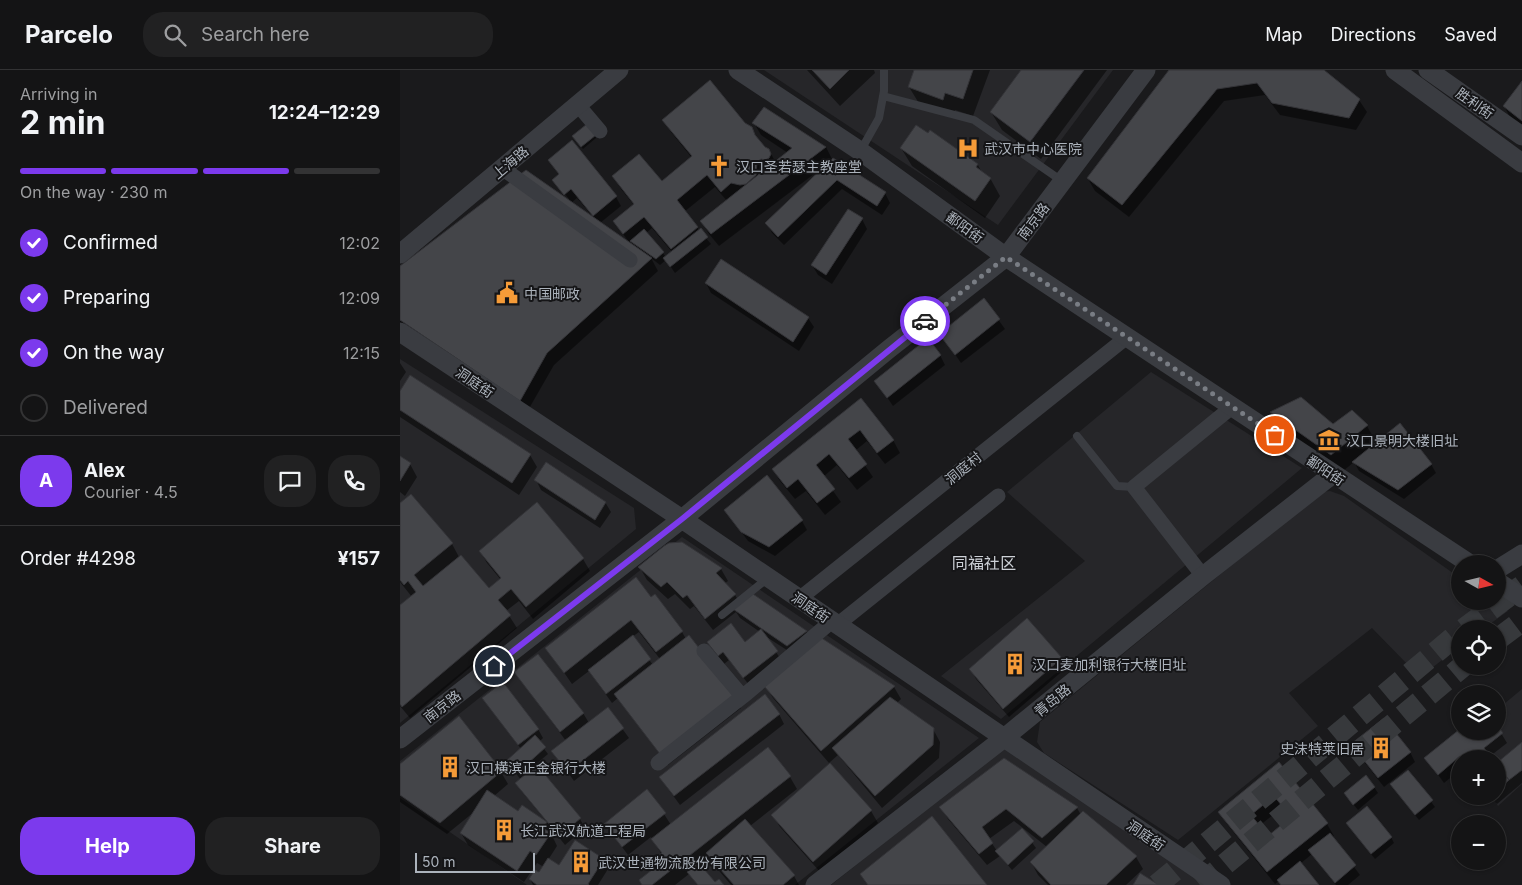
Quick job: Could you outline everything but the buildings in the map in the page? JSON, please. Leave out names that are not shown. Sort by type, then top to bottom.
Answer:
[{"type":"street","name":"上海路","points":[[400,254],[619,70]]},
{"type":"street","name":"鄱阳街","points":[[738,70],[860,151],[1006,257],[1456,555]]},
{"type":"street","name":"南京路","points":[[400,739],[682,519],[881,356],[1006,257],[1146,70]]},
{"type":"street","points":[[1395,70],[1522,163]]},
{"type":"street","name":"胜利街","points":[[1428,70],[1522,136]]},
{"type":"street","points":[[578,105],[600,131]]},
{"type":"street","points":[[502,168],[630,260]]},
{"type":"street","name":"洞庭街","points":[[400,332],[682,519],[1221,885]]},
{"type":"street","name":"洞庭村","points":[[799,599],[1127,337]]},
{"type":"street","points":[[1203,576],[1134,487],[1232,407]]},
{"type":"street","name":"青岛路","points":[[815,885],[1004,738],[1203,576],[1333,474]]},
{"type":"street","points":[[658,763],[998,496]]},
{"type":"street","points":[[1506,564],[1522,554]]},
{"type":"street","points":[[1506,587],[1522,598]]},
{"type":"street","points":[[704,651],[742,696]]},
{"type":"lane","points":[[860,151],[880,118],[884,70]]},
{"type":"lane","points":[[883,96],[974,120],[1062,181]]},
{"type":"lane","points":[[1077,436],[1117,486],[1134,487]]},
{"type":"lane","points":[[722,615],[768,578]]},
{"type":"shaded area","name":"武汉市中心医院","points":[[764,70],[1113,70],[998,225]]},
{"type":"shaded area","points":[[400,359],[634,508],[636,529],[400,723]]},
{"type":"shaded area","points":[[1151,372],[1302,468],[1001,719],[941,676],[1085,561],[1007,492]]},
{"type":"shaded area","points":[[1330,491],[1344,496],[1451,572],[1451,610],[1508,611],[1496,620],[1451,620],[1451,653],[1428,671],[1410,667],[1372,628],[1289,693],[1318,726],[1178,840],[1044,753],[1037,742],[1040,722],[1321,492]]},
{"type":"shaded area","points":[[682,537],[979,738],[795,885],[527,885],[400,798],[400,761]]},
{"type":"shaded area","points":[[1522,689],[1522,784],[1506,799],[1506,750],[1451,750],[1451,764],[1438,775],[1424,758],[1451,736],[1451,740],[1506,740],[1506,702]]},
{"type":"shaded area","points":[[1004,747],[1211,885],[831,885]]},
{"type":"tunnel","points":[[1476,620],[1522,586]]},
{"type":"tunnel","points":[[1506,633],[1522,621]]},
{"type":"tunnel","points":[[1157,885],[1451,640]]},
{"type":"tunnel","points":[[1200,885],[1452,675]]},
{"type":"way so far","points":[[925,321],[1006,257],[1275,435]]},
{"type":"place","name":"武汉市中心医院","points":[[968,148]]},
{"type":"place","name":"汉口圣若瑟主教座堂","points":[[719,166]]},
{"type":"place","name":"中国邮政","points":[[507,293]]},
{"type":"place","name":"汉口景明大楼旧址","points":[[1329,440]]},
{"type":"place","name":"汉口麦加利银行大楼旧址","points":[[1015,664]]},
{"type":"place","name":"史沫特莱旧居","points":[[1381,748]]},
{"type":"place","name":"汉口横滨正金银行大楼","points":[[450,767]]},
{"type":"place","name":"长江武汉航道工程局","points":[[504,830]]},
{"type":"place","name":"武汉世通物流股份有限公司","points":[[581,862]]},
{"type":"district","name":"同福社区","points":[[984,563]]},
{"type":"route","points":[[494,666],[682,519],[925,321]]}]
